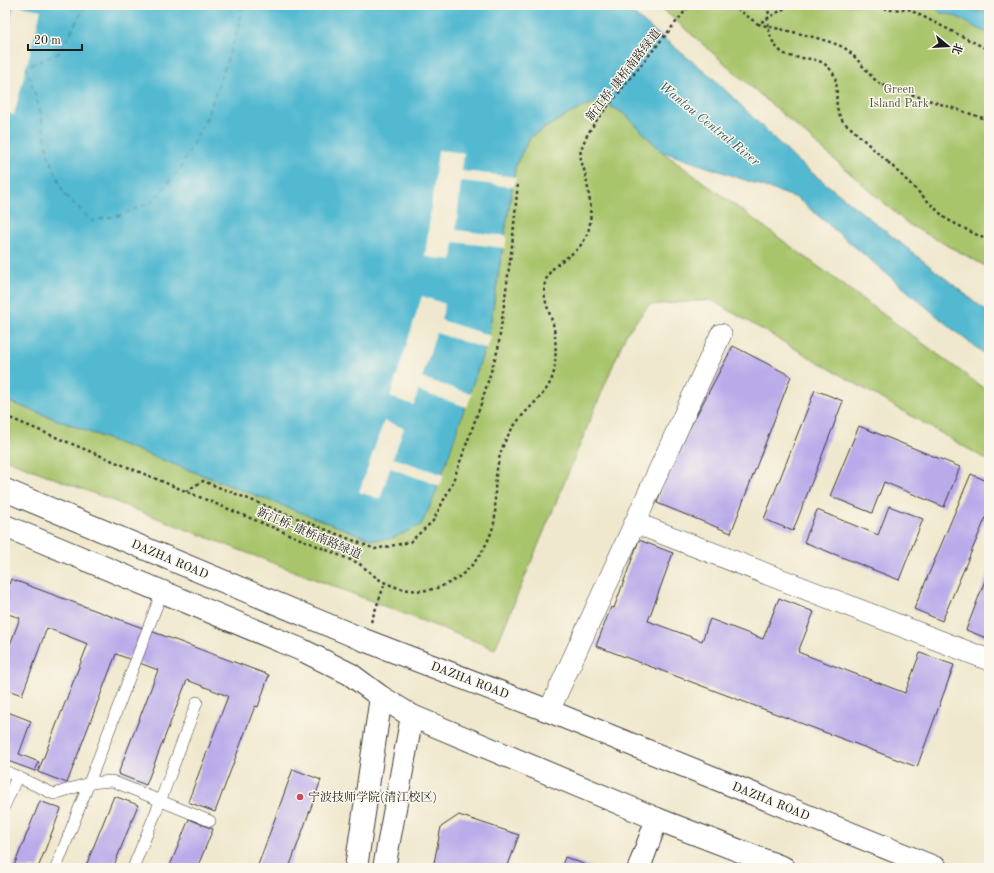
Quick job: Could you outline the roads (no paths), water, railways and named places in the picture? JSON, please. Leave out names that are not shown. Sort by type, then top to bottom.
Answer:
[{"type":"main road","name":"DAZHA ROAD","points":[[5,490],[364,640],[550,711],[936,868]]},
{"type":"main road","points":[[5,526],[302,650],[350,674],[381,697],[412,716],[657,819],[784,868]]},
{"type":"main road","points":[[356,868],[381,697]]},
{"type":"main road","points":[[384,868],[412,716]]},
{"type":"main road","points":[[639,868],[657,819]]},
{"type":"street","points":[[550,711],[721,334]]},
{"type":"street","points":[[635,523],[989,660]]},
{"type":"lane","points":[[56,868],[162,592]]},
{"type":"lane","points":[[133,868],[160,802],[197,702]]},
{"type":"lane","points":[[5,771],[54,794],[89,783],[112,781],[160,802],[210,820]]},
{"type":"lane","points":[[5,806],[16,777]]},
{"type":"water","name":"Wantou Central River","points":[[5,5],[622,5],[713,78],[797,161],[989,313],[989,357],[957,333],[797,198],[661,151],[625,114],[599,100],[567,115],[530,137],[516,164],[488,339],[434,498],[421,525],[391,539],[373,540],[5,400]]},
{"type":"water","points":[[935,5],[969,5],[970,9],[976,11],[989,11],[989,33],[976,28],[953,15],[940,13]]},
{"type":"place","name":"宁波技师学院(清江校区)","points":[[300,797]]},
{"type":"park label","name":"Green Island Park","points":[[899,96]]}]
